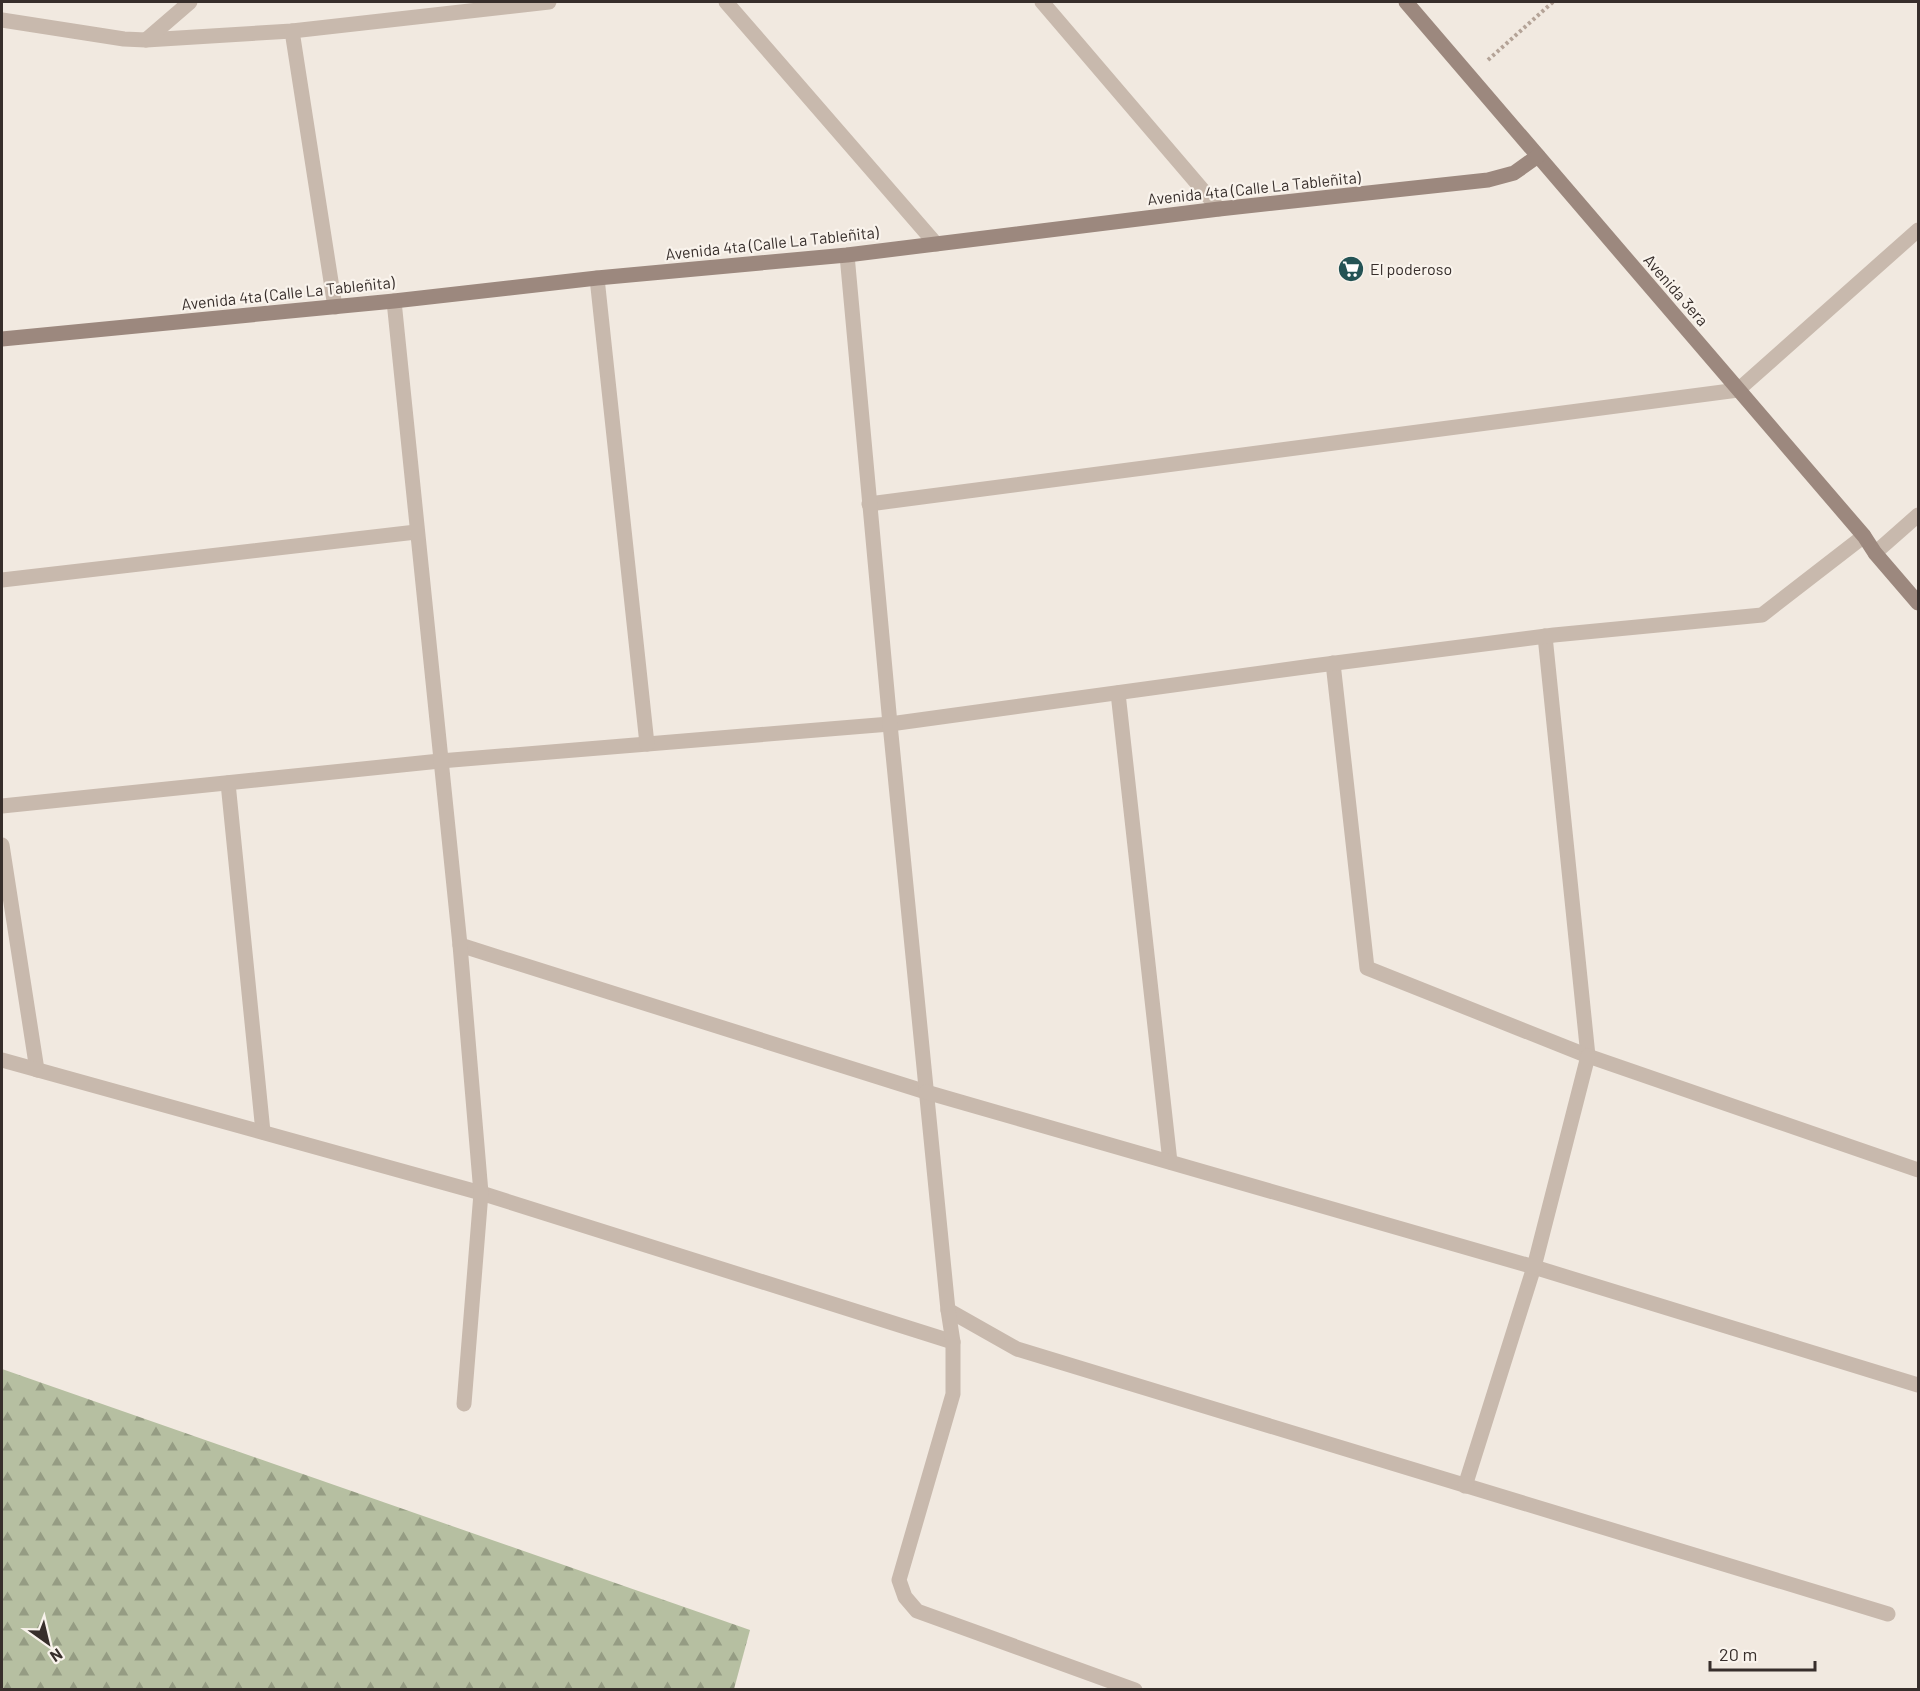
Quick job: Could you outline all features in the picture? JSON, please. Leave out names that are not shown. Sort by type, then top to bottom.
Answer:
[{"type":"street","points":[[146,40],[190,2]]},
{"type":"street","points":[[2,20],[124,39],[146,40],[292,31],[549,2]]},
{"type":"street","points":[[726,2],[936,244]]},
{"type":"street","points":[[1042,2],[1219,209]]},
{"type":"street","name":"Avenida 3era","points":[[1406,2],[1864,536],[1875,553],[1918,603]]},
{"type":"street","points":[[292,31],[335,307]]},
{"type":"street","name":"Avenida 4ta (Calle La Tableñita)","points":[[2,339],[394,301],[597,278],[847,255],[1219,209],[1488,180],[1514,173],[1538,156]]},
{"type":"street","points":[[869,504],[1738,390],[1918,231]]},
{"type":"street","points":[[847,255],[890,724],[953,1342],[953,1394],[899,1581],[905,1597],[917,1611],[1135,1689]]},
{"type":"street","points":[[597,278],[647,744]]},
{"type":"street","points":[[394,301],[460,945],[481,1193],[464,1404]]},
{"type":"street","points":[[1875,553],[1918,515]]},
{"type":"street","points":[[2,580],[416,532]]},
{"type":"street","points":[[2,806],[440,761],[890,724],[1545,636],[1762,615],[1864,536]]},
{"type":"street","points":[[1465,1486],[1534,1267],[1588,1056],[1545,636]]},
{"type":"street","points":[[1333,663],[1367,968],[1588,1056],[1918,1170]]},
{"type":"street","points":[[1118,693],[1170,1162]]},
{"type":"street","points":[[228,783],[263,1132]]},
{"type":"street","points":[[2,845],[37,1070]]},
{"type":"street","points":[[460,945],[926,1092],[1534,1267],[1918,1385]]},
{"type":"street","points":[[2,1060],[481,1193],[953,1342]]},
{"type":"street","points":[[948,1310],[1017,1349],[1888,1614]]},
{"type":"path","points":[[1470,77],[1553,2]]},
{"type":"green space","points":[[2,1369],[750,1630],[734,1689],[2,1689]]},
{"type":"place","name":"El poderoso","points":[[1351,269]]}]
